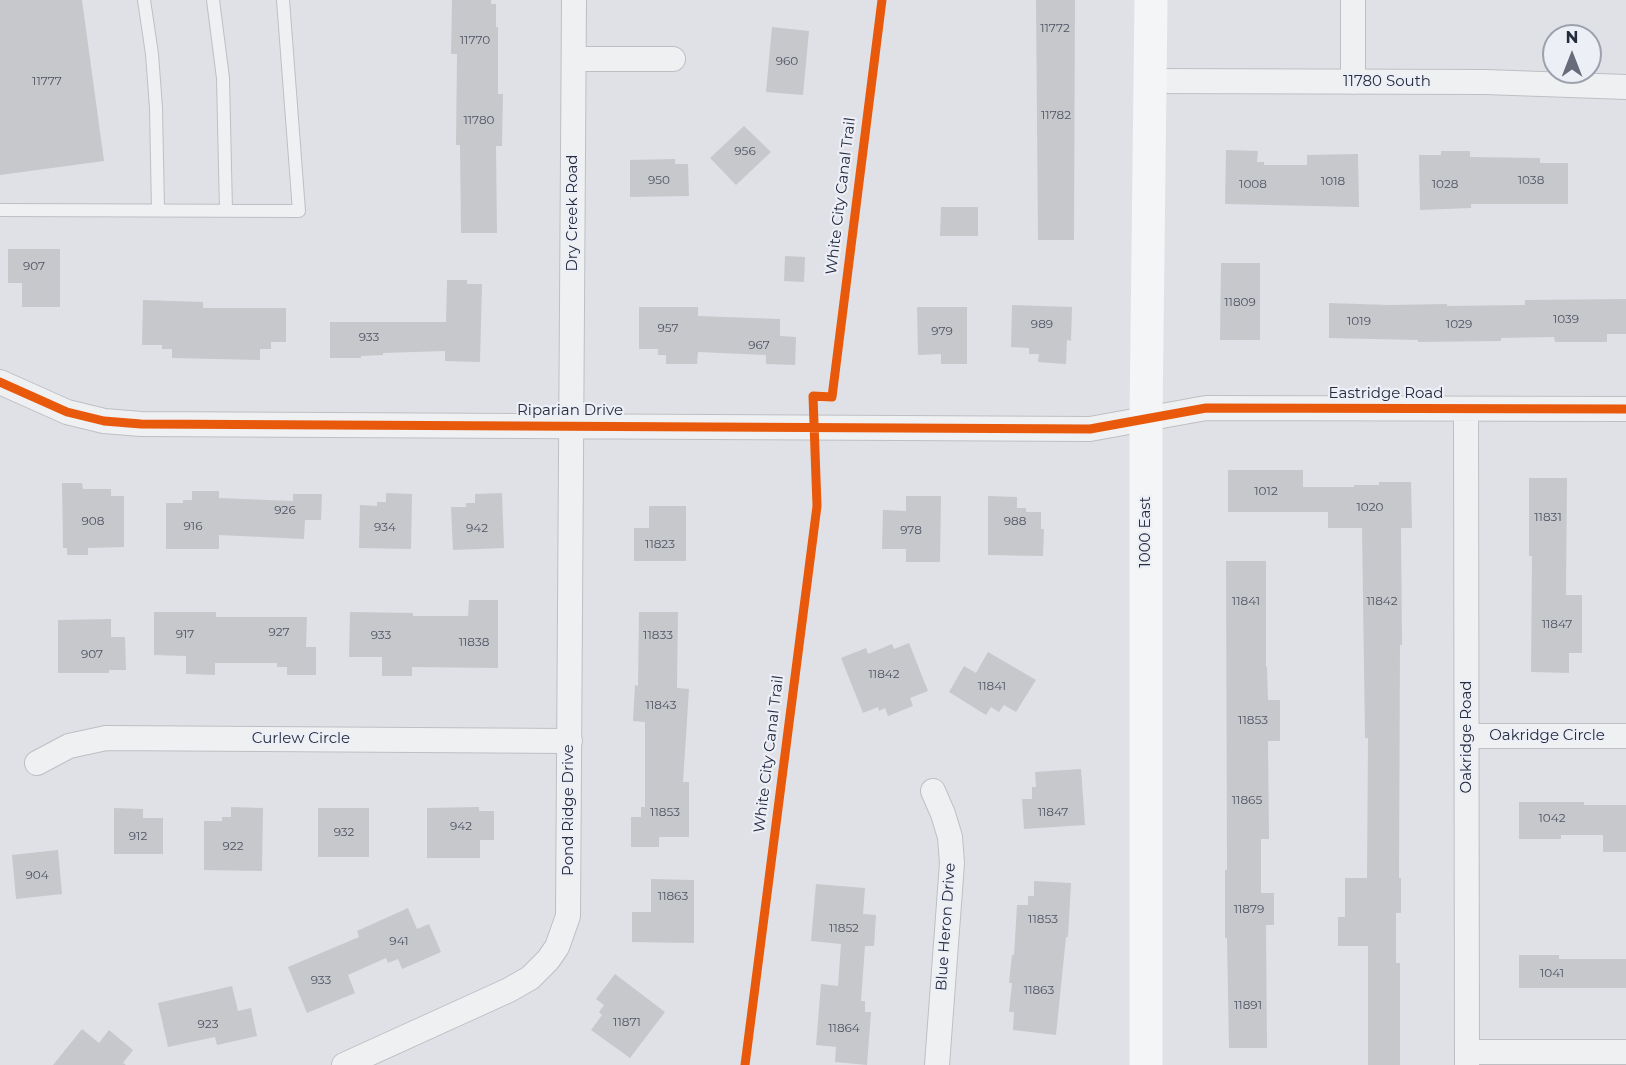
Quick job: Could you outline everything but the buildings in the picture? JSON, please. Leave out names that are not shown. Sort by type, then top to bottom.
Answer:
[{"type":"street","name":"Dry Creek Road","points":[[571,426],[574,0]]},
{"type":"street","name":"1000 East","points":[[1146,1065],[1146,418],[1150,0]]},
{"type":"street","points":[[1353,0],[1353,82]]},
{"type":"street","points":[[574,59],[673,60]]},
{"type":"street","name":"11780 South","points":[[1149,81],[1485,82],[1626,87]]},
{"type":"street","name":"Riparian Drive","points":[[0,382],[67,412],[104,421],[141,424],[1090,429],[1146,418]]},
{"type":"street","name":"Eastridge Road","points":[[1146,418],[1206,408],[1626,410]]},
{"type":"street","name":"Oakridge Road","points":[[1466,410],[1467,1058]]},
{"type":"street","name":"Pond Ridge Drive","points":[[344,1065],[509,990],[530,978],[557,947],[568,916],[571,426]]},
{"type":"street","name":"Oakridge Circle","points":[[1467,736],[1626,736]]},
{"type":"street","name":"Curlew Circle","points":[[38,763],[69,746],[106,738],[570,741]]},
{"type":"street","name":"Blue Heron Drive","points":[[933,792],[950,837],[952,863],[937,1065]]},
{"type":"street","points":[[1467,1058],[1626,1052]]},
{"type":"lane","points":[[144,0],[153,54],[158,210]]},
{"type":"lane","points":[[213,0],[223,78],[226,211]]},
{"type":"lane","points":[[0,210],[298,211],[283,0]]},
{"type":"cycle path","name":"White City Canal Trail","points":[[745,1065],[817,506],[813,396],[832,397],[882,0]]},
{"type":"cycle path","points":[[0,382],[67,412],[104,421],[141,424],[1090,429],[1206,408],[1626,409]]}]
